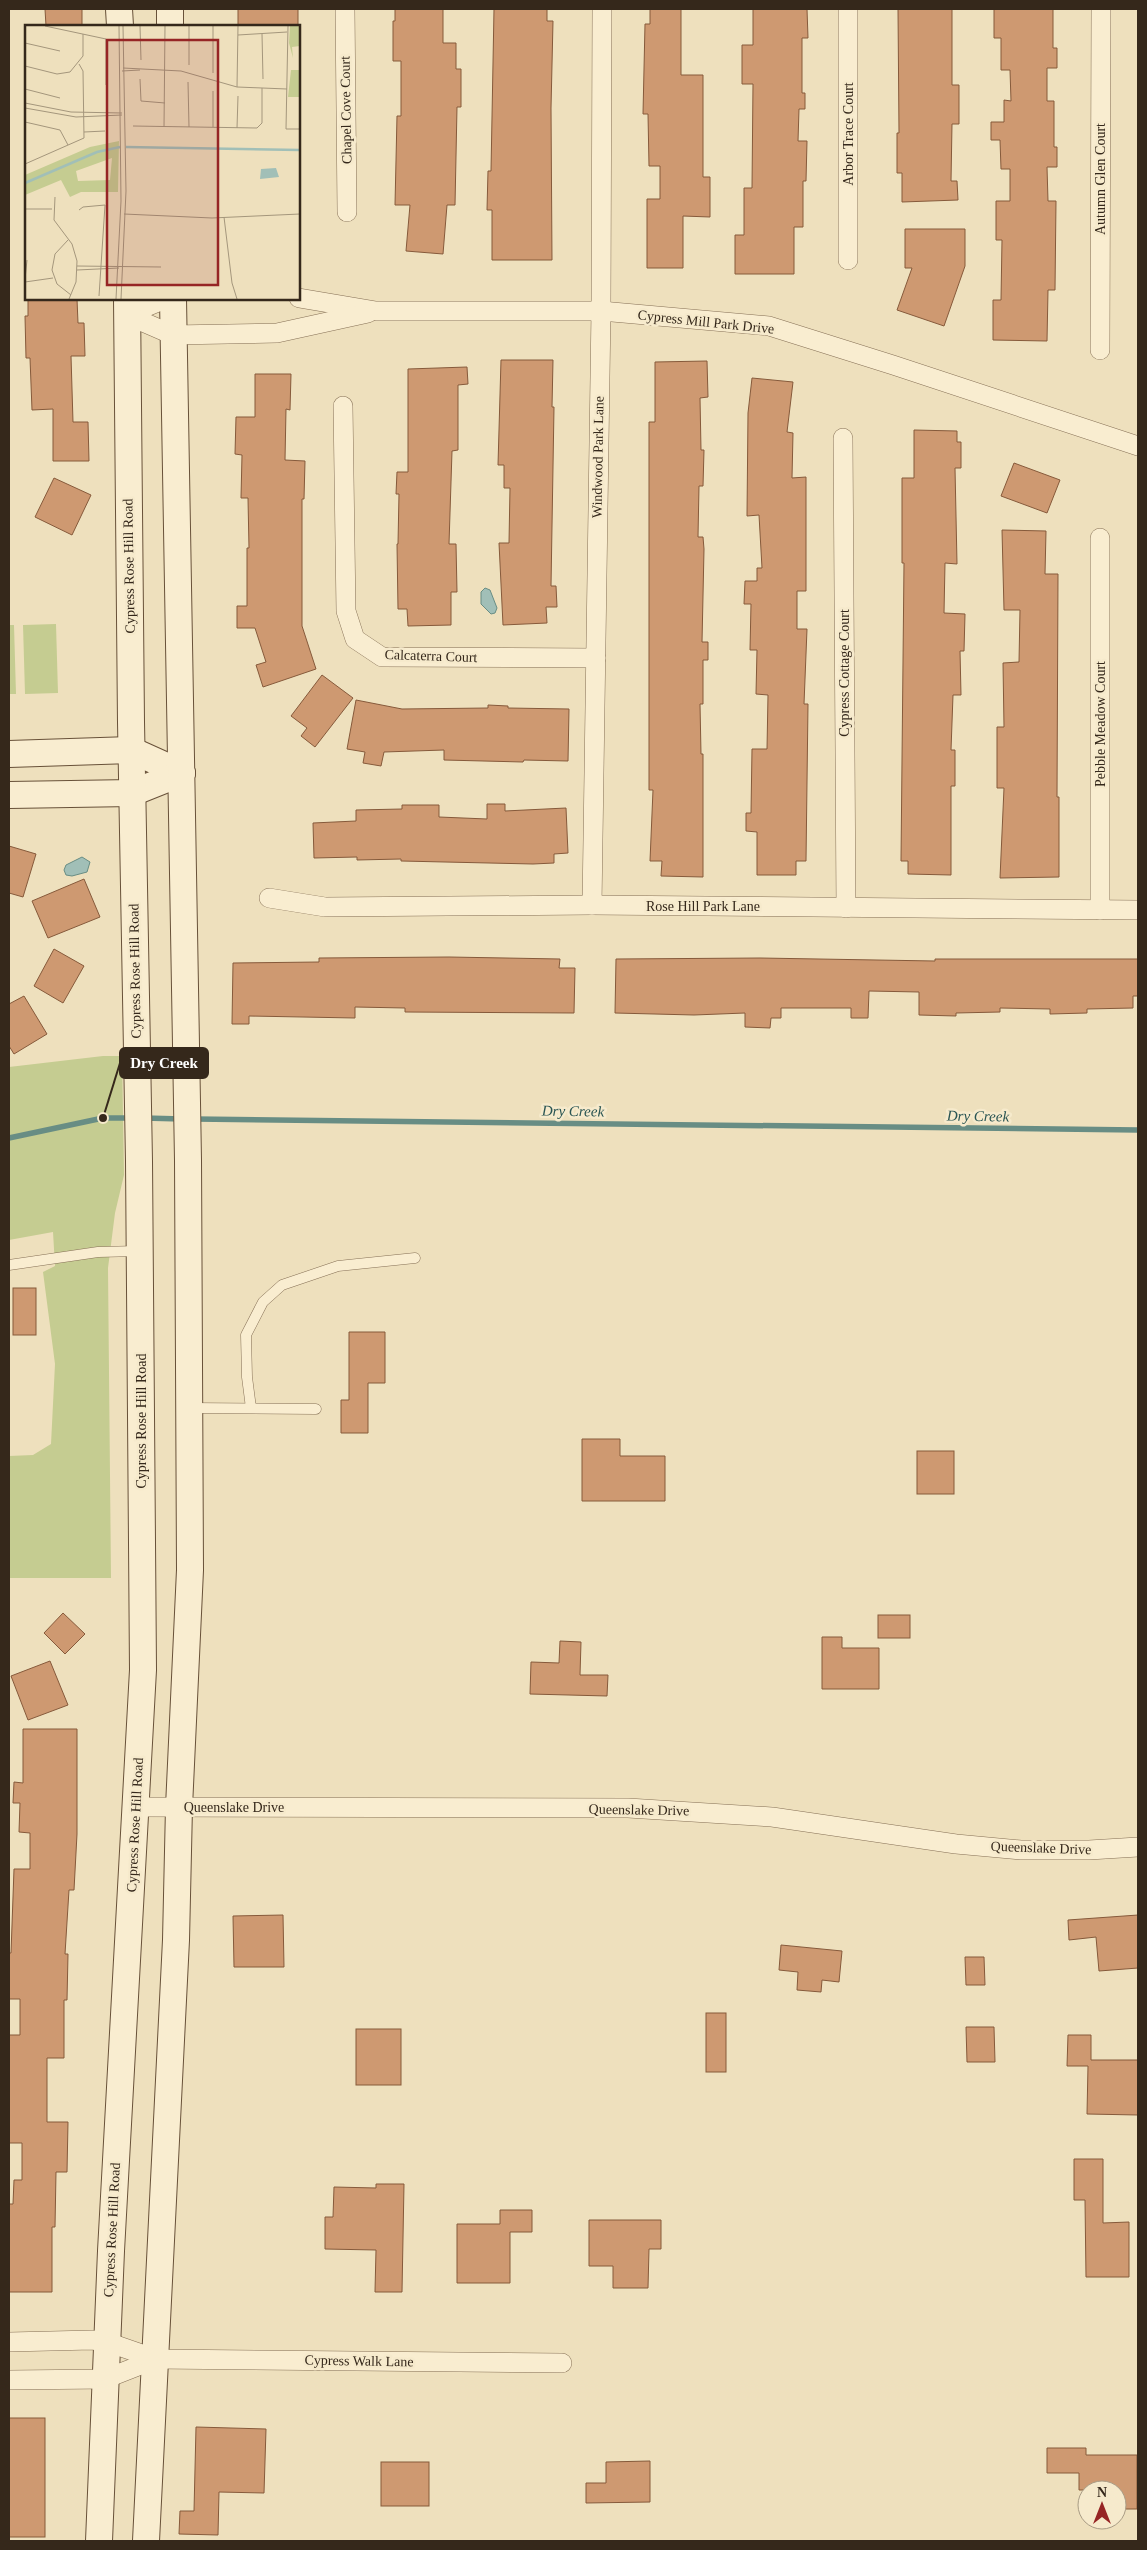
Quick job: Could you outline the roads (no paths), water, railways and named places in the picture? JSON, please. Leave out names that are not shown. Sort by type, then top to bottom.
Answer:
[{"type":"main road","points":[[120,9],[120,25]]},
{"type":"main road","points":[[170,9],[170,25]]},
{"type":"main road","points":[[146,2541],[176,1940],[179,1808],[190,1570],[188,1160],[173,300]]},
{"type":"main road","name":"Cypress Rose Hill Road","points":[[99,2541],[105,2379],[143,1670],[139,1161],[131,750],[127,307]]},
{"type":"main road","points":[[9,754],[131,750],[182,773]]},
{"type":"main road","points":[[9,795],[132,794],[182,773]]},
{"type":"street","name":"Chapel Cove Court","points":[[345,9],[347,212]]},
{"type":"street","name":"Windwood Park Lane","points":[[592,905],[602,9]]},
{"type":"street","name":"Arbor Trace Court","points":[[848,9],[848,260]]},
{"type":"street","name":"Autumn Glen Court","points":[[1100,350],[1101,9]]},
{"type":"street","points":[[300,298],[376,312]]},
{"type":"street","points":[[127,307],[159,300]]},
{"type":"street","points":[[127,307],[173,335],[277,333],[376,312]]},
{"type":"street","name":"Cypress Mill Park Drive","points":[[376,312],[600,312],[769,326],[1138,446]]},
{"type":"street","name":"Calcaterra Court","points":[[343,406],[346,611],[355,639],[382,657],[596,658]]},
{"type":"street","name":"Cypress Cottage Court","points":[[843,438],[846,908]]},
{"type":"street","name":"Pebble Meadow Court","points":[[1100,538],[1100,910]]},
{"type":"street","name":"Rose Hill Park Lane","points":[[269,898],[326,907],[592,905],[1138,910]]},
{"type":"street","name":"Queenslake Drive","points":[[137,1807],[677,1810],[772,1817],[956,1844],[1021,1850],[1089,1850],[1138,1847]]},
{"type":"street","name":"Cypress Walk Lane","points":[[9,2342],[92,2340],[107,2342],[156,2359],[562,2362]]},
{"type":"street","name":"Cypress Walk Lane","points":[[9,2380],[105,2379],[156,2359]]},
{"type":"lane","points":[[9,1265],[98,1252],[140,1250]]},
{"type":"lane","points":[[251,1408],[247,1377],[246,1335],[263,1302],[282,1285],[338,1266],[415,1258]]},
{"type":"lane","points":[[190,1408],[316,1409]]},
{"type":"water","points":[[485,588],[490,590],[497,608],[495,613],[491,614],[481,604],[481,592]]},
{"type":"water","points":[[82,857],[90,862],[87,872],[72,876],[66,875],[64,870],[66,865]]},
{"type":"waterway","name":"Dry Creek","points":[[9,1138],[103,1118],[132,1118]]},
{"type":"waterway","name":"Dry Creek","points":[[144,1118],[182,1119]]},
{"type":"waterway","name":"Dry Creek","points":[[194,1119],[1138,1130]]},
{"type":"place","name":"Dry Creek","points":[[103,1118]]}]
